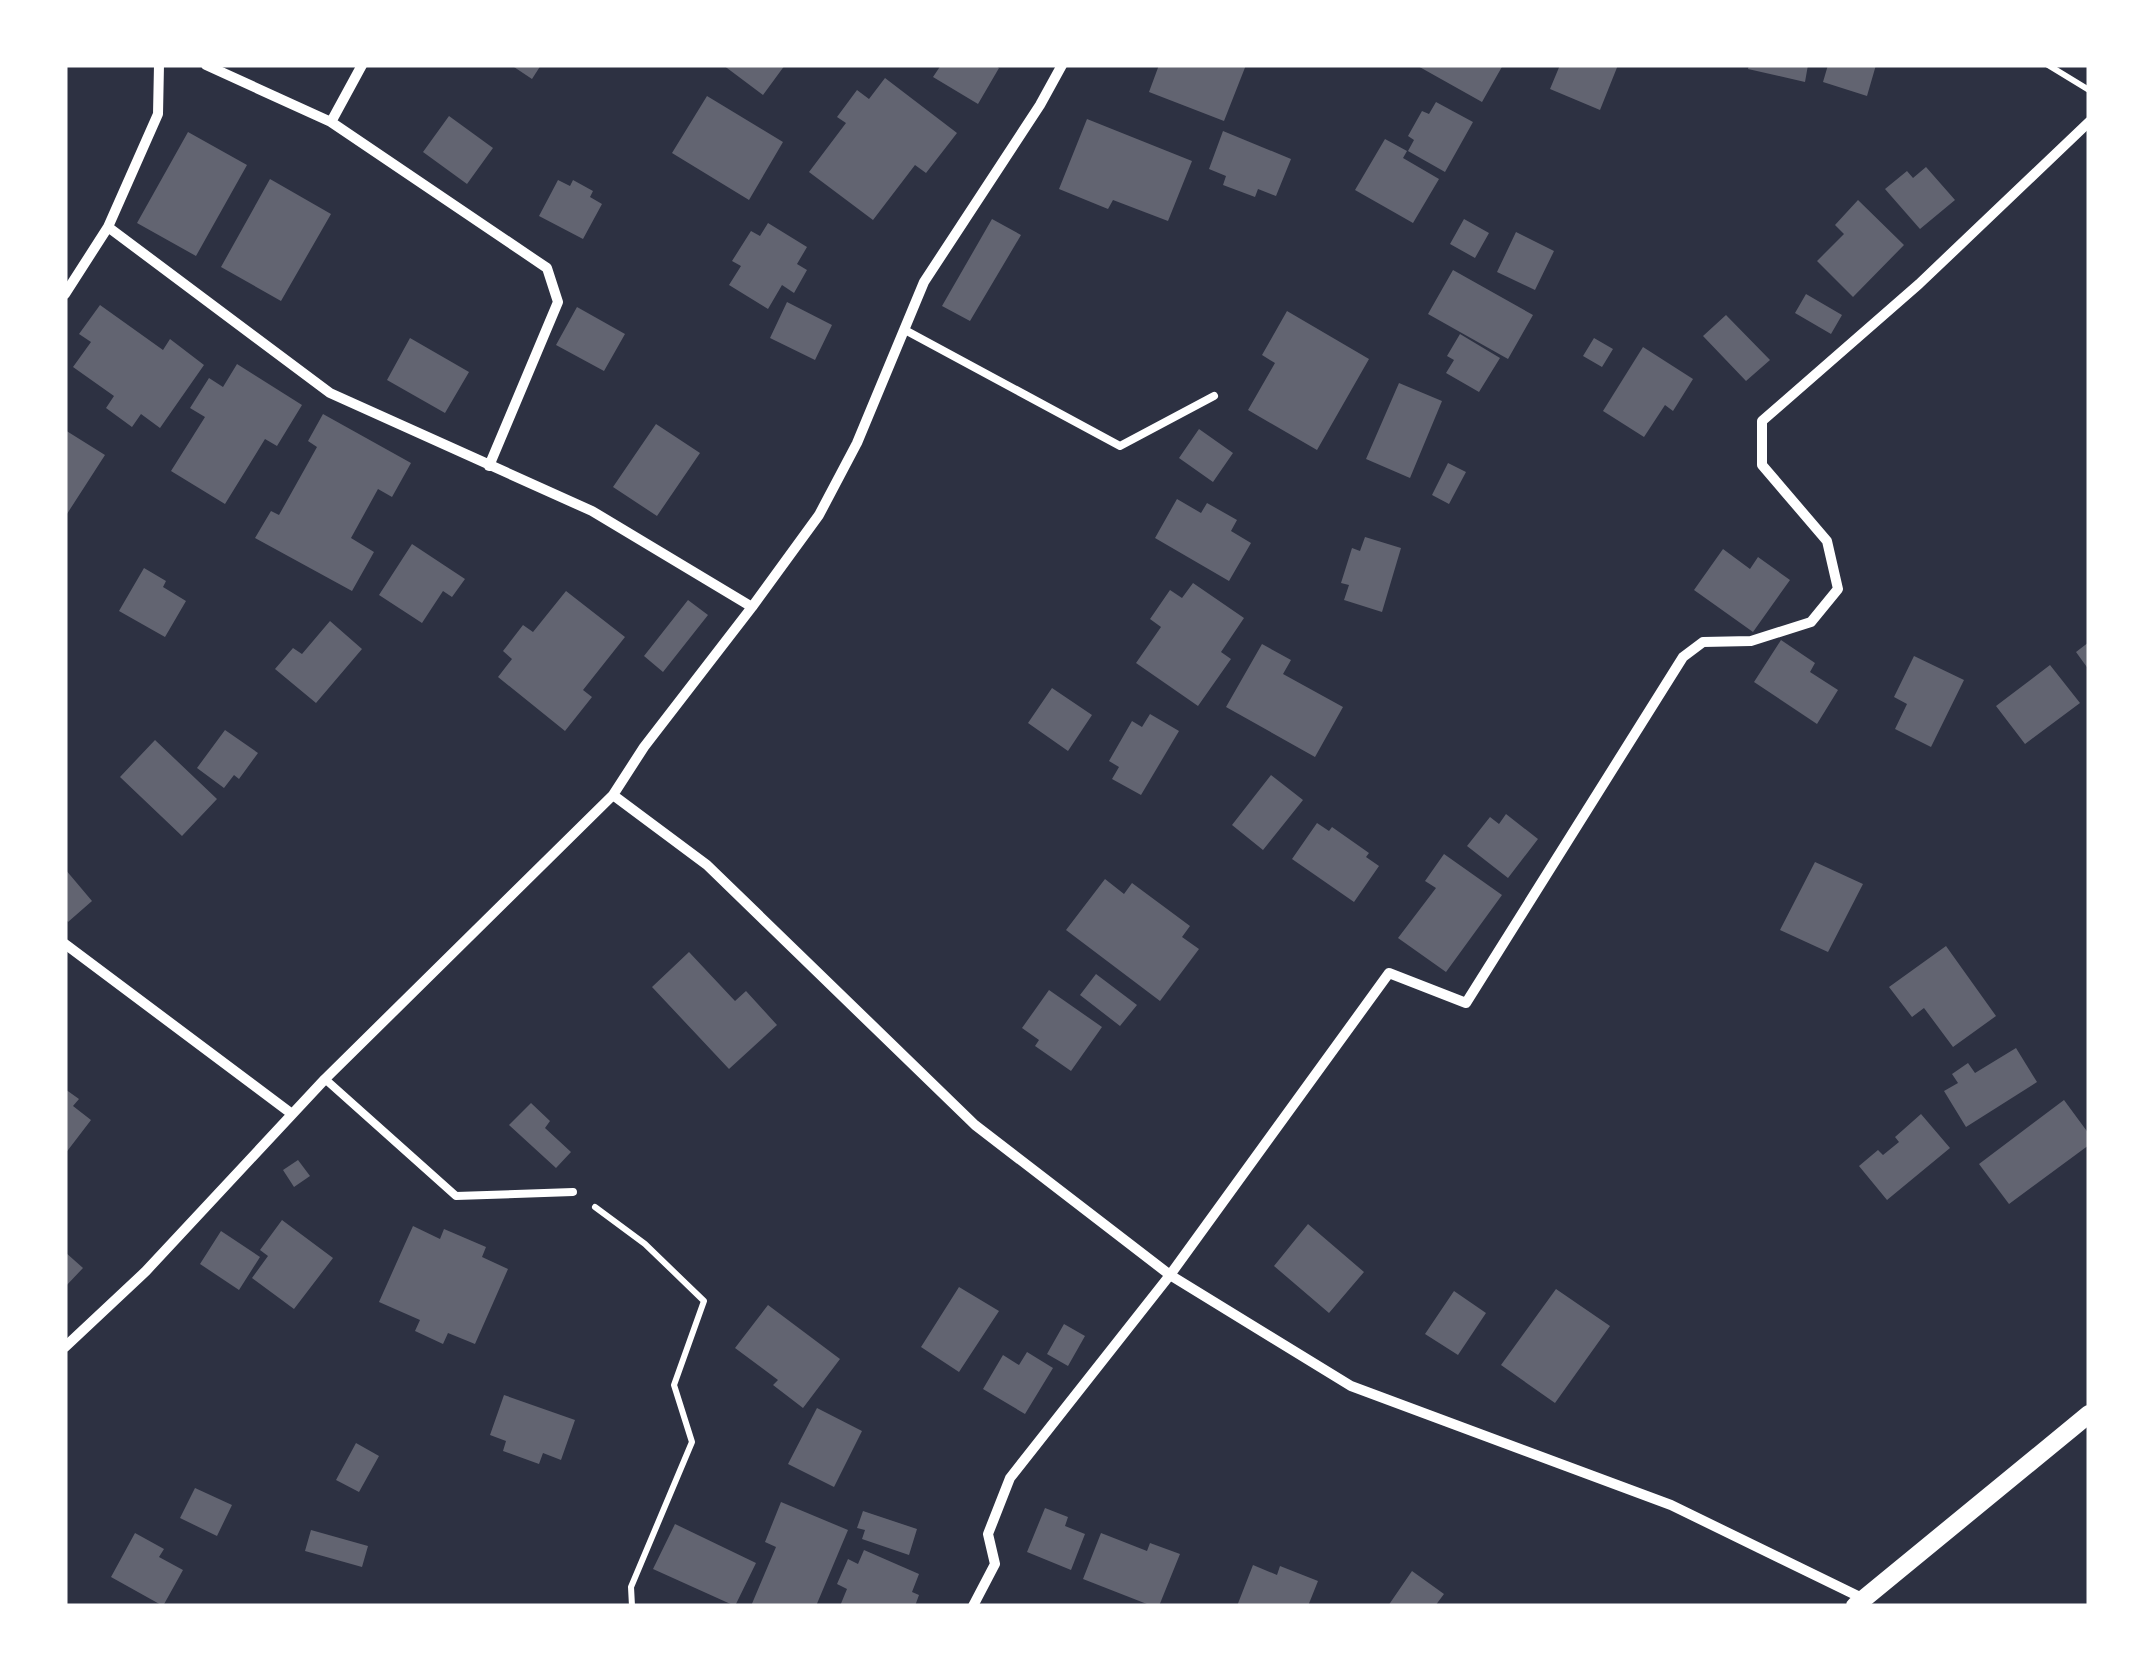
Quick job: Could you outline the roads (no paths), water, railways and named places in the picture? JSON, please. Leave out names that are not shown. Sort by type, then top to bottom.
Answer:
[{"type":"street","points":[[65,294],[108,227],[158,114],[159,65]]},
{"type":"street","points":[[206,65],[331,122],[547,268],[558,302],[489,466]]},
{"type":"street","points":[[331,122],[362,65]]},
{"type":"street","points":[[65,1348],[146,1271],[324,1079],[613,795],[644,746],[819,515],[857,444],[924,282],[1062,65]]},
{"type":"street","points":[[973,1606],[995,1564],[988,1534],[1010,1478],[1170,1275],[1388,973],[1466,1004],[1682,657],[1703,642],[1752,641],[1811,622],[1838,588],[1828,541],[1762,465],[1762,421],[1919,284],[2089,122]]},
{"type":"street","points":[[108,227],[330,393],[592,511],[752,607]]},
{"type":"street","points":[[613,795],[707,865],[974,1125],[1170,1275],[1351,1386],[1671,1505],[1860,1602],[2089,1414]]},
{"type":"street","points":[[65,944],[292,1114]]},
{"type":"lane","points":[[904,330],[1120,446],[1214,396]]},
{"type":"lane","points":[[324,1079],[456,1196],[573,1192]]}]
